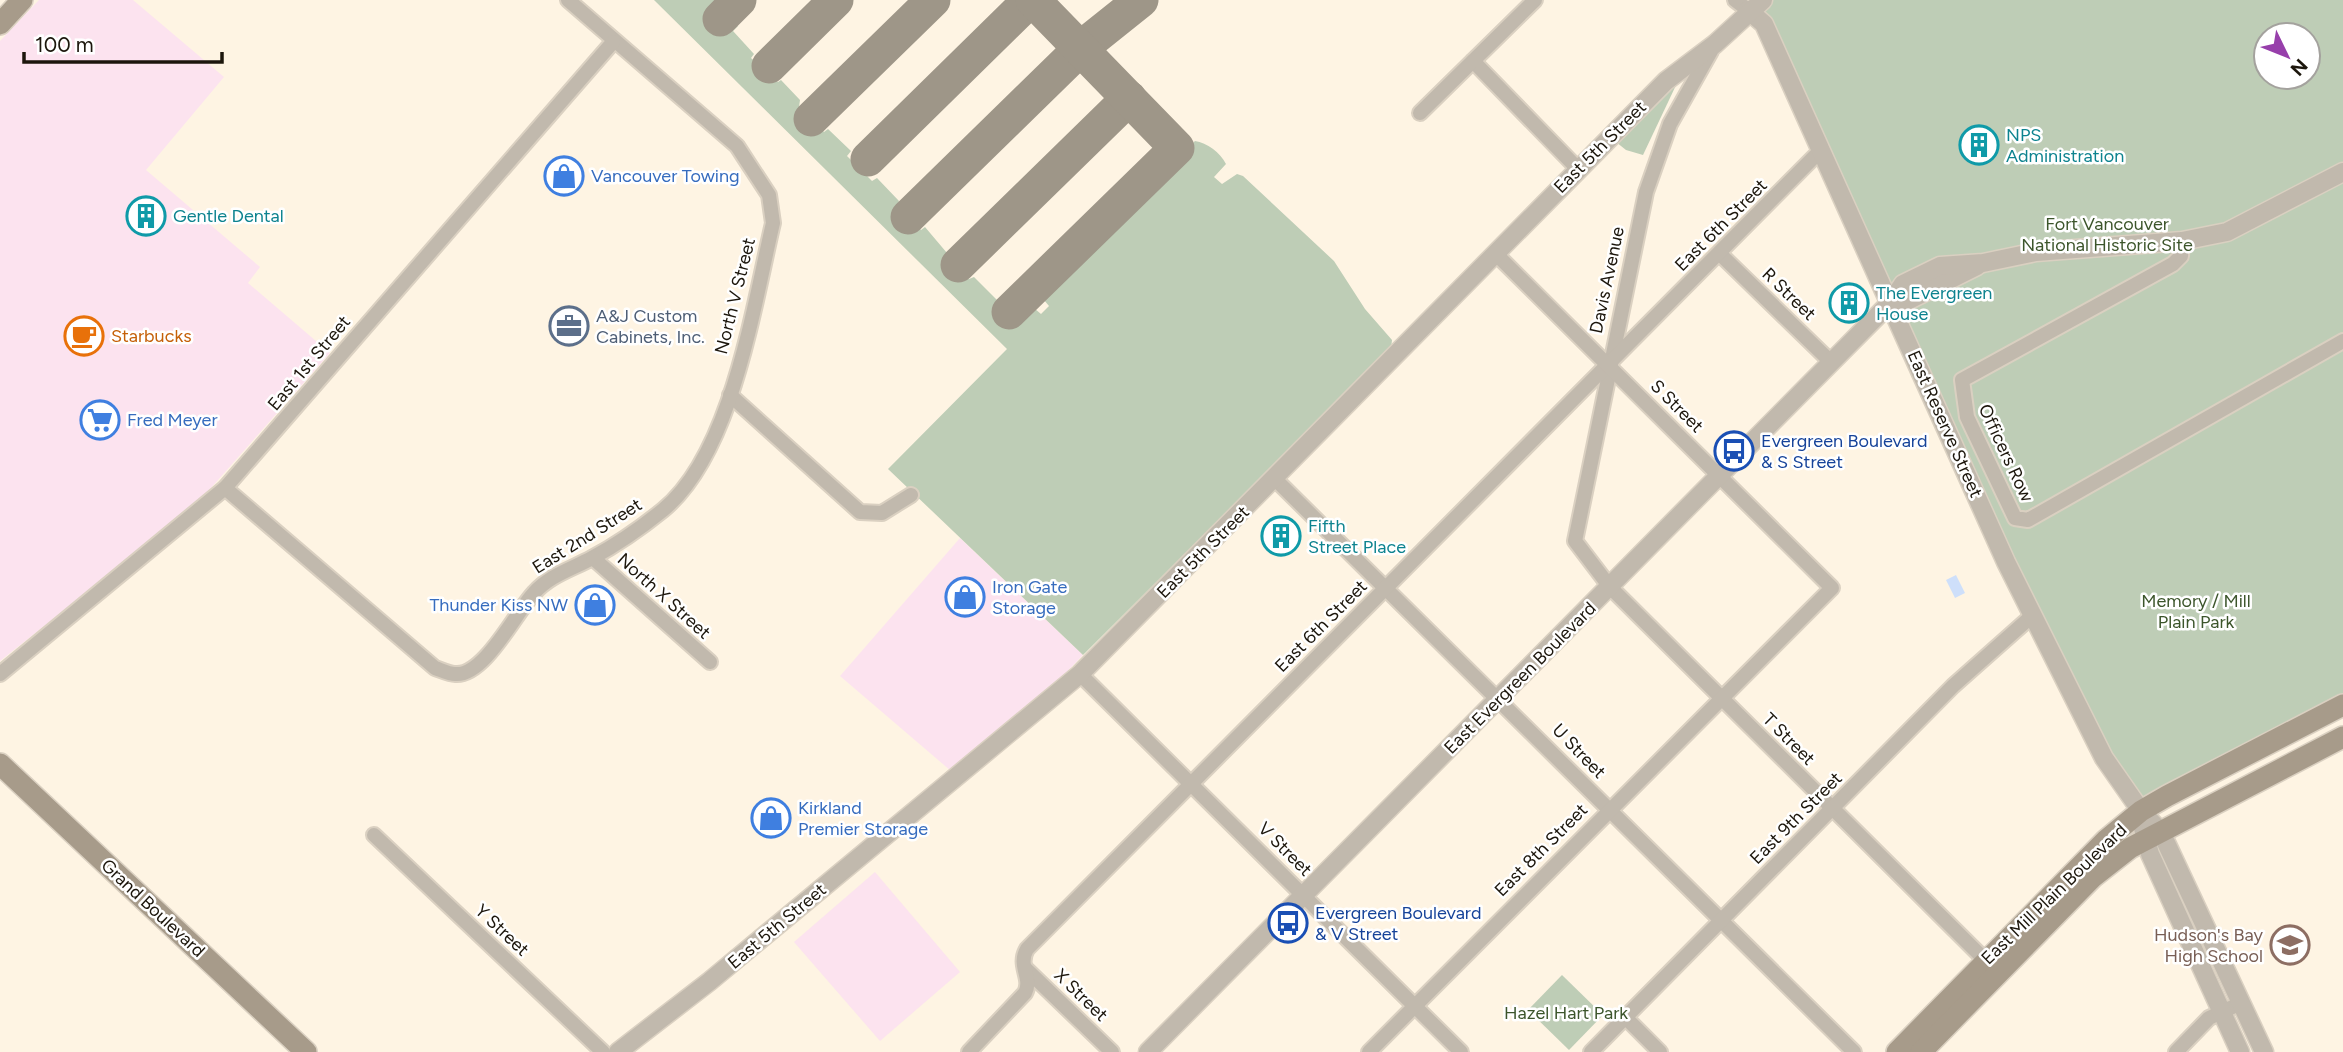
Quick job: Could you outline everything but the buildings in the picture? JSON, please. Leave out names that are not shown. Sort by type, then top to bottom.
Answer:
[{"type":"main road","points":[[0,24],[22,0]]},
{"type":"main road","name":"East Mill Plain Boulevard","points":[[1897,1052],[2105,840],[2141,811],[2343,705]]},
{"type":"main road","name":"East Mill Plain Boulevard","points":[[1921,1052],[2093,877],[2130,848],[2343,737]]},
{"type":"main road","name":"Grand Boulevard","points":[[0,764],[306,1052]]},
{"type":"street","name":"North V Street","points":[[568,0],[737,146],[769,195],[773,223],[730,395]]},
{"type":"street","points":[[1420,113],[1535,0]]},
{"type":"street","name":"East 5th Street","points":[[618,1052],[710,981],[1080,674],[1578,169],[1666,81],[1715,44],[1750,3]]},
{"type":"street","name":"East Reserve Street","points":[[1750,3],[1763,22],[2033,615],[2104,758],[2141,811],[2264,1052]]},
{"type":"street","name":"East 1st Street","points":[[0,674],[225,488],[614,42]]},
{"type":"street","name":"Davis Avenue","points":[[1575,538],[1608,364],[1646,192],[1670,124],[1715,44]]},
{"type":"street","points":[[1473,61],[1578,169]]},
{"type":"street","name":"East 6th Street","points":[[970,1052],[1025,993],[1029,982],[1023,966],[1027,949],[1821,150]]},
{"type":"street","name":"East Evergreen Boulevard","points":[[1148,1052],[1891,302],[1903,284],[1940,266],[1983,263],[2036,252],[2182,241],[2238,228],[2343,172]]},
{"type":"street","name":"Officers Row","points":[[2182,241],[2181,256],[2173,264],[1962,380],[1967,417],[2010,512],[2022,521],[2343,341]]},
{"type":"street","name":"S Street","points":[[1495,253],[1832,588]]},
{"type":"street","name":"R Street","points":[[1720,254],[1831,362]]},
{"type":"street","points":[[730,395],[860,512],[882,513],[911,495]]},
{"type":"street","name":"East 2nd Street","points":[[225,488],[435,668],[455,675],[468,672],[488,654],[534,592],[556,574],[593,558],[663,510],[687,485],[712,445],[730,395]]},
{"type":"street","name":"U Street","points":[[1275,478],[1854,1052]]},
{"type":"street","name":"T Street","points":[[1575,538],[1583,555],[1610,587],[1986,961]]},
{"type":"street","name":"North X Street","points":[[593,558],[710,662]]},
{"type":"street","name":"East 8th Street","points":[[1369,1052],[1832,588]]},
{"type":"street","name":"East 9th Street","points":[[1591,1052],[1953,686],[2033,615]]},
{"type":"street","name":"V Street","points":[[1080,674],[1461,1052]]},
{"type":"street","name":"Y Street","points":[[374,835],[603,1052]]},
{"type":"street","name":"East Reserve Street","points":[[2153,836],[2222,1012],[2241,1052]]},
{"type":"street","name":"X Street","points":[[1023,966],[1112,1052]]},
{"type":"street","points":[[2176,1052],[2209,1018],[2241,1003]]},
{"type":"street","points":[[1625,1017],[1660,1052]]},
{"type":"shaded area","points":[[39,0],[133,0],[224,77],[146,170],[260,267],[248,283],[330,353],[203,497],[173,524],[0,661],[0,41]]},
{"type":"shaded area","name":"Iron Gate Storage","points":[[960,538],[1083,655],[1042,698],[951,771],[840,676]]},
{"type":"shaded area","points":[[875,872],[960,972],[880,1041],[794,942]]},
{"type":"green space","points":[[654,0],[730,0],[716,15],[724,23],[732,20],[738,26],[733,31],[754,54],[751,58],[778,82],[781,80],[800,100],[799,107],[824,132],[828,129],[851,151],[847,156],[872,181],[877,178],[899,201],[897,206],[921,230],[925,227],[969,279],[974,277],[1013,316],[1028,303],[1041,314],[1049,306],[1038,293],[1195,141],[1213,149],[1226,164],[1214,177],[1222,184],[1237,174],[1243,176],[1334,261],[1365,309],[1392,340],[1391,349],[1083,655],[888,469],[1007,349]]},
{"type":"green space","name":"Fort Vancouver National Historic Site","points":[[1753,0],[2343,0],[2343,705],[2148,800],[2128,793],[2104,758]]},
{"type":"green space","points":[[1678,81],[1643,155],[1626,150],[1616,142]]},
{"type":"green space","name":"Hazel Hart Park","points":[[1562,975],[1603,1015],[1569,1050],[1528,1010]]},
{"type":"water","points":[[1956,575],[1965,593],[1955,598],[1946,580]]},
{"type":"taxiway","points":[[720,19],[739,0]]},
{"type":"taxiway","points":[[769,66],[836,0]]},
{"type":"taxiway","points":[[811,119],[933,0]]},
{"type":"taxiway","points":[[868,159],[1030,0]]},
{"type":"taxiway","points":[[1009,312],[1177,148],[1033,0]]},
{"type":"taxiway","points":[[908,217],[1081,48],[1141,0]]},
{"type":"taxiway","points":[[958,265],[1129,98]]},
{"type":"place","name":"NPS Administration","points":[[1979,145]]},
{"type":"place","name":"Vancouver Towing","points":[[564,176]]},
{"type":"place","name":"Gentle Dental","points":[[146,216]]},
{"type":"place","name":"The Evergreen House","points":[[1849,303]]},
{"type":"place","name":"A&J Custom Cabinets, Inc.","points":[[569,326]]},
{"type":"place","name":"Starbucks","points":[[84,336]]},
{"type":"place","name":"Fred Meyer","points":[[100,420]]},
{"type":"place","name":"Evergreen Boulevard & S Street","points":[[1734,451]]},
{"type":"place","name":"Fifth Street Place","points":[[1281,536]]},
{"type":"place","name":"Iron Gate Storage","points":[[965,597]]},
{"type":"place","name":"Thunder Kiss NW","points":[[595,605]]},
{"type":"place","name":"Kirkland Premier Storage","points":[[771,818]]},
{"type":"place","name":"Evergreen Boulevard & V Street","points":[[1288,923]]},
{"type":"place","name":"Hudson's Bay High School","points":[[2290,945]]},
{"type":"park label","name":"Memory / Mill Plain Park","points":[[2196,611]]}]
